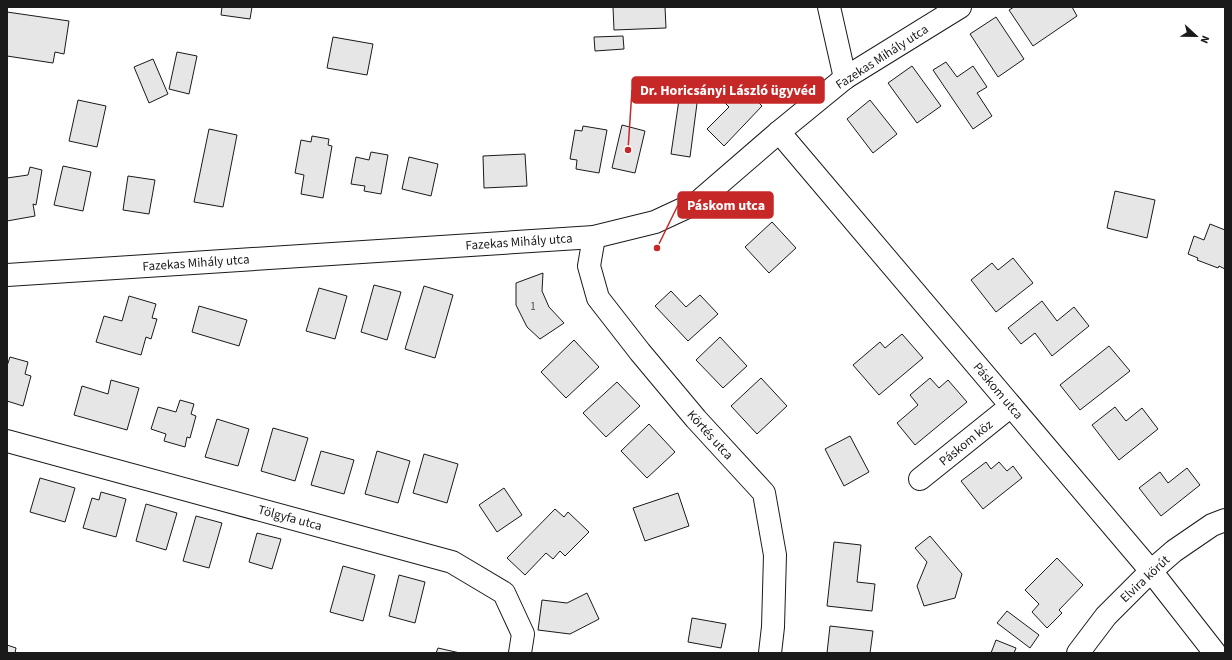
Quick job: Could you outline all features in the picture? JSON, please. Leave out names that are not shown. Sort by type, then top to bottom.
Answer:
[{"type":"street","points":[[829,7],[846,78]]},
{"type":"street","name":"Fazekas Mihály utca","points":[[7,275],[594,237],[655,222],[698,202],[779,132],[846,78],[960,7]]},
{"type":"street","name":"Páskom utca","points":[[779,132],[1151,570],[1215,653]]},
{"type":"street","name":"Körtés utca","points":[[594,237],[589,266],[598,298],[640,352],[696,419],[764,493],[775,555],[773,627],[770,653]]},
{"type":"street","name":"Páskom köz","points":[[920,479],[1011,406]]},
{"type":"street","name":"Tölgyfa utca","points":[[7,441],[452,562],[504,593],[523,634],[520,653]]},
{"type":"street","name":"Elvira körút","points":[[1078,653],[1106,616],[1151,570],[1174,551],[1212,525],[1225,520]]},
{"type":"building","points":[[222,7],[252,7],[250,19],[221,15]]},
{"type":"building","points":[[613,7],[665,7],[666,28],[614,30]]},
{"type":"building","points":[[1014,7],[1072,7],[1077,16],[1033,46],[1009,10]]},
{"type":"building","points":[[7,12],[69,21],[64,54],[55,52],[53,63],[7,56]]},
{"type":"building","points":[[996,17],[1024,59],[998,77],[970,34]]},
{"type":"building","points":[[623,36],[624,49],[595,51],[594,37]]},
{"type":"building","points":[[333,37],[373,44],[367,75],[327,68]]},
{"type":"building","points":[[177,52],[197,56],[189,94],[169,89]]},
{"type":"building","points":[[153,59],[168,94],[149,103],[134,67]]},
{"type":"building","points":[[946,62],[957,77],[973,66],[987,87],[977,93],[992,116],[973,129],[933,70]]},
{"type":"building","points":[[912,66],[941,106],[917,123],[888,83]]},
{"type":"building","points":[[740,84],[762,106],[724,146],[707,129],[729,107],[724,102]]},
{"type":"building","points":[[681,86],[699,88],[690,157],[671,154]]},
{"type":"building","points":[[78,100],[106,106],[97,147],[69,141]]},
{"type":"building","points":[[870,100],[897,134],[873,153],[847,119]]},
{"type":"building","points":[[622,125],[645,131],[635,173],[612,168]]},
{"type":"building","points":[[583,126],[607,130],[599,173],[576,169],[577,160],[570,159],[575,130],[582,131]]},
{"type":"building","points":[[209,129],[237,135],[223,207],[194,202]]},
{"type":"building","points":[[312,136],[329,139],[328,145],[332,146],[323,198],[301,194],[304,175],[295,173],[301,140],[311,142]]},
{"type":"building","points":[[371,152],[388,155],[381,194],[364,191],[365,186],[351,184],[356,157],[369,160]]},
{"type":"building","points":[[525,154],[527,186],[484,188],[483,156]]},
{"type":"building","points":[[409,157],[438,164],[431,196],[402,189]]},
{"type":"building","points":[[63,166],[91,172],[83,211],[54,205]]},
{"type":"building","points":[[30,167],[42,170],[36,205],[33,204],[35,216],[7,221],[7,178],[28,175]]},
{"type":"building","points":[[128,176],[155,180],[149,214],[123,210]]},
{"type":"building","points":[[1115,191],[1155,200],[1147,238],[1107,228]]},
{"type":"building","points":[[772,222],[796,248],[769,273],[745,247]]},
{"type":"building","points":[[1210,224],[1225,230],[1225,269],[1197,260],[1198,258],[1188,254],[1194,236],[1204,240]]},
{"type":"building","points":[[1013,258],[1033,283],[996,312],[971,280],[992,263],[998,270]]},
{"type":"building","points":[[543,273],[542,291],[549,307],[564,323],[540,339],[527,327],[516,305],[516,283]]},
{"type":"building","points":[[374,285],[401,292],[387,340],[361,332]]},
{"type":"building","points":[[424,286],[453,295],[435,358],[405,349]]},
{"type":"building","points":[[319,288],[347,296],[335,339],[306,331]]},
{"type":"building","points":[[671,291],[686,307],[700,295],[718,314],[688,341],[655,306]]},
{"type":"building","points":[[129,296],[156,304],[152,318],[157,319],[151,339],[146,337],[141,355],[96,342],[104,316],[122,321]]},
{"type":"building","points":[[1042,301],[1057,321],[1074,307],[1089,326],[1052,356],[1035,333],[1021,344],[1008,328]]},
{"type":"building","points":[[199,306],[247,320],[239,346],[192,332]]},
{"type":"building","points":[[902,334],[923,358],[879,395],[853,365],[880,342],[885,348]]},
{"type":"building","points":[[720,337],[747,366],[723,388],[696,360]]},
{"type":"building","points":[[574,340],[599,367],[566,398],[541,372]]},
{"type":"building","points":[[1109,346],[1130,371],[1080,410],[1060,385]]},
{"type":"building","points":[[10,357],[28,362],[25,374],[31,376],[23,406],[7,401],[7,366]]},
{"type":"building","points":[[761,378],[787,406],[757,434],[731,406]]},
{"type":"building","points":[[930,378],[939,388],[948,380],[967,402],[915,445],[897,423],[918,405],[910,395]]},
{"type":"building","points":[[111,380],[139,388],[127,430],[74,415],[82,386],[108,394]]},
{"type":"building","points":[[617,382],[640,406],[606,437],[583,413]]},
{"type":"building","points":[[180,400],[194,404],[191,414],[196,416],[190,438],[187,437],[185,447],[164,441],[166,434],[151,429],[158,407],[176,412]]},
{"type":"building","points":[[1115,407],[1126,421],[1142,408],[1158,429],[1119,460],[1092,425]]},
{"type":"building","points":[[217,419],[249,429],[238,466],[205,457]]},
{"type":"building","points":[[649,424],[675,452],[647,478],[621,451]]},
{"type":"building","points":[[273,428],[308,438],[295,481],[261,471]]},
{"type":"building","points":[[850,436],[869,472],[844,486],[825,449]]},
{"type":"building","points":[[321,451],[354,460],[344,494],[311,485]]},
{"type":"building","points":[[377,451],[410,461],[398,503],[365,494]]},
{"type":"building","points":[[424,454],[458,464],[447,503],[413,493]]},
{"type":"building","points":[[986,462],[991,469],[999,462],[1007,471],[1013,466],[1022,478],[983,509],[961,481]]},
{"type":"building","points":[[1187,468],[1200,485],[1161,516],[1139,488],[1160,472],[1168,483]]},
{"type":"building","points":[[40,478],[75,488],[65,522],[30,512]]},
{"type":"building","points":[[504,488],[522,515],[497,532],[479,505]]},
{"type":"building","points":[[101,492],[126,499],[116,537],[83,528],[92,498],[99,500]]},
{"type":"building","points":[[678,493],[689,526],[645,541],[633,508]]},
{"type":"building","points":[[146,504],[177,513],[166,550],[136,541]]},
{"type":"building","points":[[555,509],[564,517],[568,512],[589,532],[565,556],[560,551],[553,559],[546,553],[525,575],[507,558]]},
{"type":"building","points":[[196,516],[222,523],[209,568],[183,561]]},
{"type":"building","points":[[257,533],[281,539],[272,569],[249,562]]},
{"type":"building","points":[[930,536],[962,574],[955,598],[924,606],[917,586],[927,562],[915,548]]},
{"type":"building","points":[[834,542],[861,545],[857,582],[875,584],[872,611],[827,606]]},
{"type":"building","points":[[1057,558],[1083,585],[1059,610],[1062,613],[1047,628],[1032,612],[1039,604],[1025,590]]},
{"type":"building","points":[[343,566],[375,575],[363,621],[330,612]]},
{"type":"building","points":[[399,575],[425,582],[415,623],[389,616]]},
{"type":"building","points":[[587,593],[599,619],[570,634],[538,630],[542,600],[567,603]]},
{"type":"building","points":[[1007,611],[1039,635],[1030,648],[997,623]]},
{"type":"building","points":[[692,618],[726,624],[721,648],[688,642]]},
{"type":"building","points":[[830,626],[873,631],[870,653],[827,653]]},
{"type":"building","points":[[996,640],[1016,648],[1014,653],[991,653]]},
{"type":"building","points":[[7,645],[16,648],[15,653],[7,653]]},
{"type":"building","points":[[438,648],[460,653],[436,653]]},
{"type":"place","name":"Dr. Horicsányi László ügyvéd","points":[[628,150]]},
{"type":"place","name":"Páskom utca","points":[[657,248]]}]
